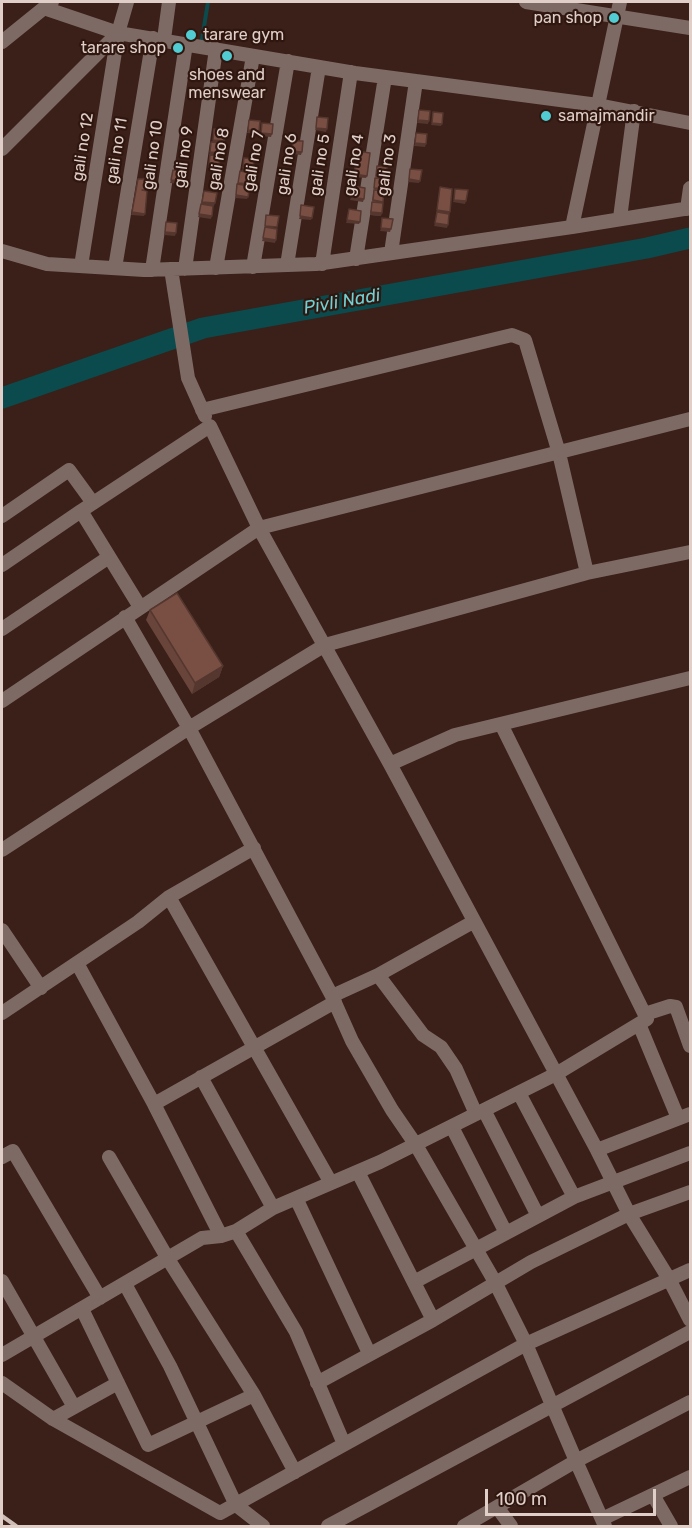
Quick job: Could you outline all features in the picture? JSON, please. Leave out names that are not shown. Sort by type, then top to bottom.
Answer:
[{"type":"street","name":"gali no 12","points":[[81,266],[118,33],[127,2]]},
{"type":"street","name":"gali no 11","points":[[115,268],[158,39],[169,2]]},
{"type":"street","points":[[528,2],[690,28]]},
{"type":"street","points":[[572,227],[620,2]]},
{"type":"street","points":[[2,42],[48,5],[118,33],[351,72],[598,105],[690,123]]},
{"type":"street","points":[[2,149],[118,33]]},
{"type":"street","name":"gali no 10","points":[[152,270],[186,44]]},
{"type":"street","name":"gali no 9","points":[[185,269],[216,49]]},
{"type":"street","name":"gali no 8","points":[[216,268],[253,56]]},
{"type":"street","name":"gali no 7","points":[[253,267],[288,61]]},
{"type":"street","name":"gali no 6","points":[[287,266],[319,67]]},
{"type":"street","name":"gali no 5","points":[[322,264],[351,72]]},
{"type":"street","name":"gali no 4","points":[[356,259],[385,77]]},
{"type":"street","name":"gali no 3","points":[[391,254],[416,81]]},
{"type":"street","points":[[620,218],[634,111]]},
{"type":"street","points":[[2,250],[47,264],[152,270],[322,264],[689,208],[690,188]]},
{"type":"street","points":[[171,269],[175,309],[188,378],[259,528],[390,764],[613,1180],[629,1215],[669,1279],[690,1320]]},
{"type":"street","points":[[202,410],[512,335],[525,340],[559,453],[587,573]]},
{"type":"street","points":[[2,701],[259,528],[690,419]]},
{"type":"street","points":[[2,565],[210,426]]},
{"type":"street","points":[[2,516],[69,470],[109,557],[140,607]]},
{"type":"street","points":[[2,850],[189,728],[325,645],[587,573],[690,552]]},
{"type":"street","points":[[2,630],[109,557]]},
{"type":"street","points":[[125,617],[254,848],[333,999],[352,1041],[392,1110],[416,1144],[495,1282],[526,1344],[603,1523],[690,1477]]},
{"type":"street","points":[[390,764],[455,735],[690,678]]},
{"type":"street","points":[[501,724],[642,1019],[684,1116],[597,1150]]},
{"type":"street","points":[[2,1013],[138,922],[168,897],[254,848]]},
{"type":"street","points":[[168,897],[255,1046],[331,1183]]},
{"type":"street","points":[[154,1104],[333,999],[473,922]]},
{"type":"street","points":[[2,930],[41,987]]},
{"type":"street","points":[[77,963],[154,1104],[221,1236]]},
{"type":"street","points":[[378,975],[423,1035],[441,1047],[456,1069],[538,1216]]},
{"type":"street","points":[[2,1355],[202,1238],[221,1236],[236,1231],[273,1208],[358,1172],[519,1093],[556,1074],[642,1019],[670,1006],[676,1007],[690,1046]]},
{"type":"street","points":[[201,1077],[273,1208]]},
{"type":"street","points":[[519,1093],[574,1197]]},
{"type":"street","points":[[452,1126],[506,1233]]},
{"type":"street","points":[[2,1157],[13,1151],[100,1298]]},
{"type":"street","points":[[414,1282],[574,1197],[613,1180],[690,1153]]},
{"type":"street","points":[[109,1157],[168,1259],[254,1395],[295,1472]]},
{"type":"street","points":[[358,1172],[433,1320]]},
{"type":"street","points":[[317,1383],[433,1320],[531,1262],[629,1215],[690,1192]]},
{"type":"street","points":[[296,1198],[369,1353]]},
{"type":"street","points":[[236,1231],[296,1332],[344,1444]]},
{"type":"street","points":[[2,1383],[53,1419],[220,1513],[526,1344],[690,1270]]},
{"type":"street","points":[[2,1281],[74,1407]]},
{"type":"street","points":[[125,1284],[170,1366],[236,1504],[263,1527]]},
{"type":"street","points":[[82,1309],[148,1445],[254,1395]]},
{"type":"street","points":[[328,1527],[690,1332]]},
{"type":"street","points":[[53,1419],[118,1383]]},
{"type":"street","points":[[464,1527],[576,1461],[690,1402]]},
{"type":"street","points":[[653,1495],[671,1527]]},
{"type":"street","points":[[497,1507],[511,1526]]},
{"type":"building","points":[[419,110],[430,111],[429,121],[418,120]]},
{"type":"building","points":[[433,112],[443,113],[442,124],[432,123]]},
{"type":"building","points":[[317,117],[328,118],[327,129],[316,128]]},
{"type":"building","points":[[249,120],[260,121],[259,131],[248,130]]},
{"type":"building","points":[[262,123],[273,124],[272,134],[261,133]]},
{"type":"building","points":[[214,129],[225,130],[224,141],[213,140]]},
{"type":"building","points":[[416,133],[427,134],[426,144],[415,143]]},
{"type":"building","points":[[293,141],[303,141],[302,152],[292,151]]},
{"type":"building","points":[[211,142],[221,143],[220,153],[210,152]]},
{"type":"building","points":[[357,151],[370,153],[367,176],[354,174]]},
{"type":"building","points":[[210,155],[220,156],[219,166],[209,165]]},
{"type":"building","points":[[244,158],[254,159],[253,169],[243,168]]},
{"type":"building","points":[[377,166],[387,167],[386,177],[376,176]]},
{"type":"building","points":[[410,169],[422,170],[420,181],[409,179]]},
{"type":"building","points":[[173,170],[183,171],[182,181],[171,180]]},
{"type":"building","points":[[240,171],[252,173],[251,184],[238,183]]},
{"type":"building","points":[[375,178],[386,179],[385,189],[374,188]]},
{"type":"building","points":[[138,179],[148,179],[147,190],[142,190],[147,191],[145,214],[132,212]]},
{"type":"building","points":[[237,184],[250,186],[248,197],[236,195]]},
{"type":"building","points":[[353,186],[365,188],[364,199],[351,197]]},
{"type":"building","points":[[440,187],[452,189],[450,212],[437,210]]},
{"type":"building","points":[[455,189],[468,190],[466,201],[454,200]]},
{"type":"building","points":[[374,190],[384,191],[383,202],[373,200]]},
{"type":"building","points":[[204,191],[217,193],[215,203],[202,202]]},
{"type":"building","points":[[372,202],[383,203],[382,213],[371,212]]},
{"type":"building","points":[[201,204],[213,206],[212,216],[199,214]]},
{"type":"building","points":[[301,205],[314,207],[312,218],[300,216]]},
{"type":"building","points":[[349,209],[361,211],[360,222],[347,220]]},
{"type":"building","points":[[437,212],[449,214],[448,225],[435,223]]},
{"type":"building","points":[[266,215],[279,216],[277,227],[265,226]]},
{"type":"building","points":[[382,218],[393,219],[391,229],[381,228]]},
{"type":"building","points":[[166,222],[177,223],[176,233],[165,232]]},
{"type":"building","points":[[265,227],[277,229],[276,240],[263,238]]},
{"type":"building","points":[[177,593],[223,666],[195,683],[150,610]]},
{"type":"waterway","points":[[201,45],[208,2]]},
{"type":"waterway","name":"Pivli Nadi","points":[[2,398],[203,328],[647,248],[690,238]]},
{"type":"railway","points":[[2,1516],[16,1526]]},
{"type":"place","name":"pan shop","points":[[614,18]]},
{"type":"place","name":"tarare gym","points":[[191,35]]},
{"type":"place","name":"tarare shop","points":[[178,48]]},
{"type":"place","name":"shoes and menswear","points":[[227,56]]},
{"type":"place","name":"samajmandir","points":[[546,116]]}]
